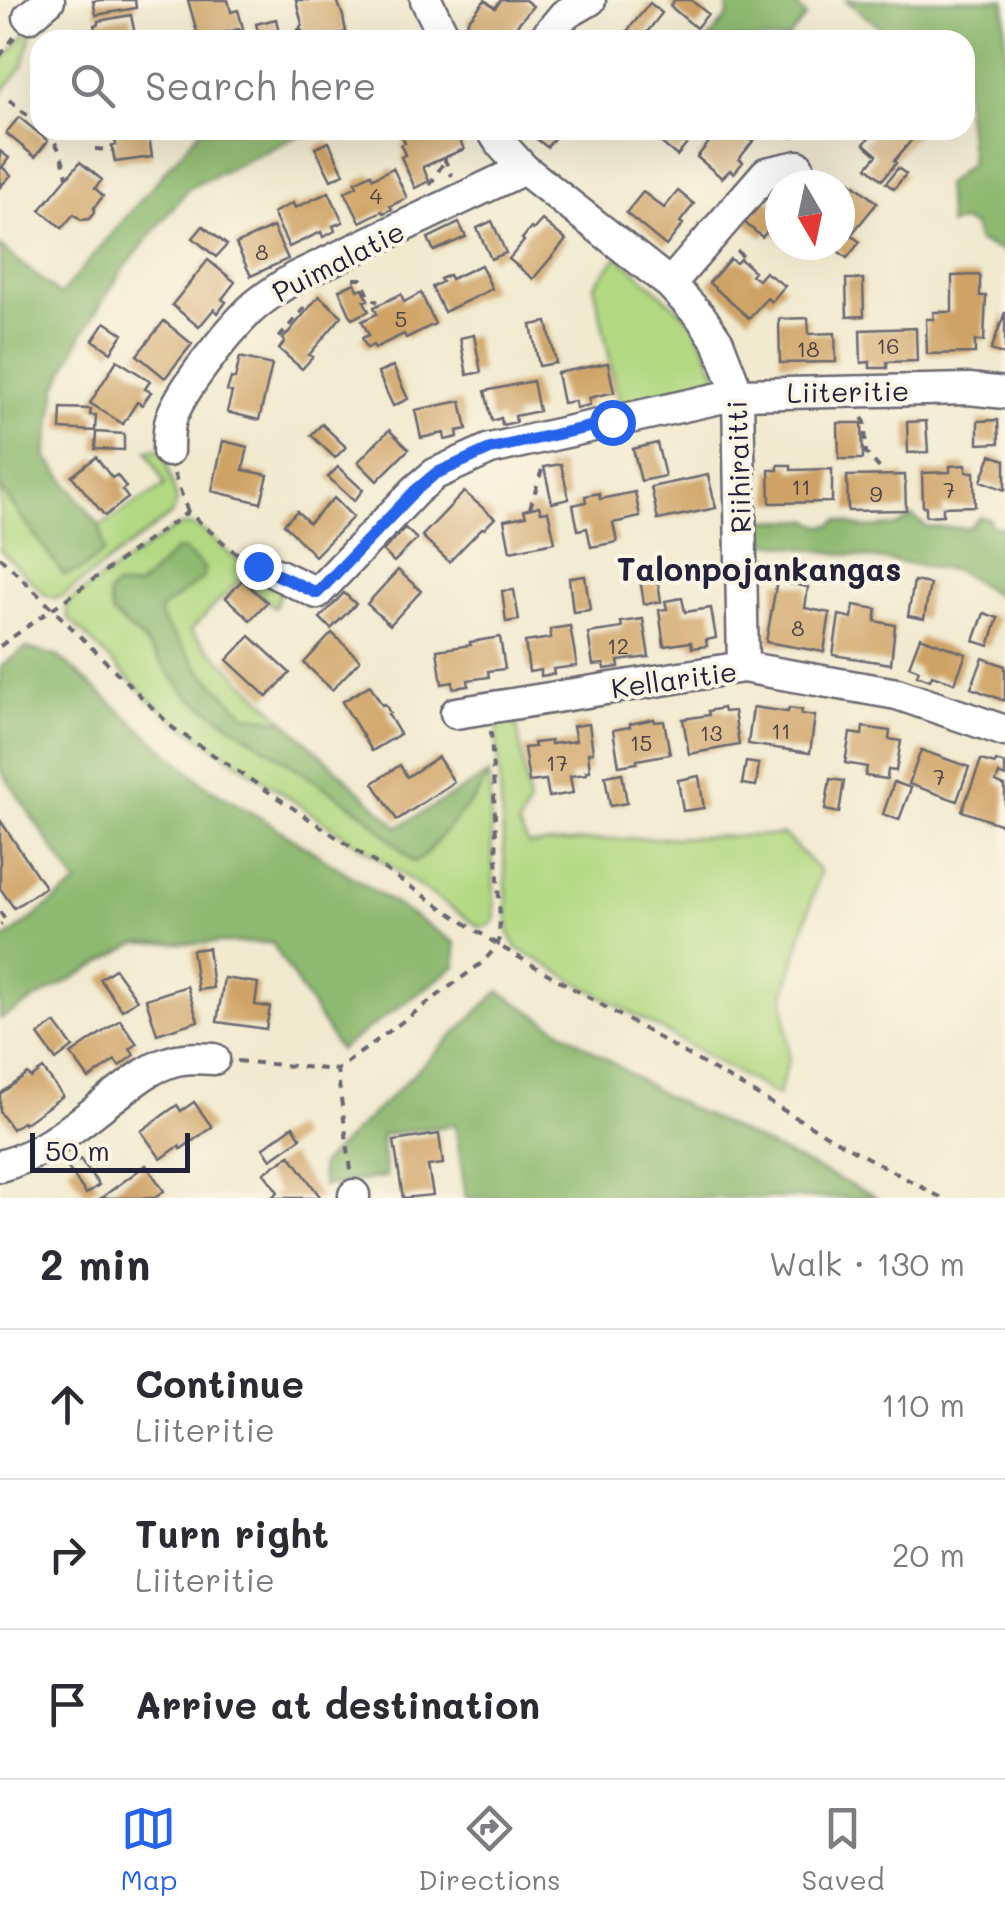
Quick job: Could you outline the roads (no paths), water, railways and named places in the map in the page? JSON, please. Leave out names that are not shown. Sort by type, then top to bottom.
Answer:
[{"type":"street","points":[[426,0],[441,30]]},
{"type":"street","points":[[552,30],[564,15],[590,0]]},
{"type":"street","name":"Riihiraitti","points":[[498,140],[524,169],[670,284],[718,342],[738,394],[742,667]]},
{"type":"street","points":[[670,284],[766,174],[795,152]]},
{"type":"street","name":"Puimalatie","points":[[168,451],[171,420],[189,384],[249,311],[270,294],[296,277],[524,169]]},
{"type":"street","name":"Liiteritie","points":[[277,574],[317,593],[435,474],[490,449],[738,394],[969,389],[1005,393]]},
{"type":"street","name":"Kellaritie","points":[[456,713],[742,667],[897,694],[1005,731]]},
{"type":"street","points":[[0,1166],[49,1144],[144,1074],[168,1062],[214,1058]]},
{"type":"district","name":"Talonpojankangas","points":[[759,568]]}]
